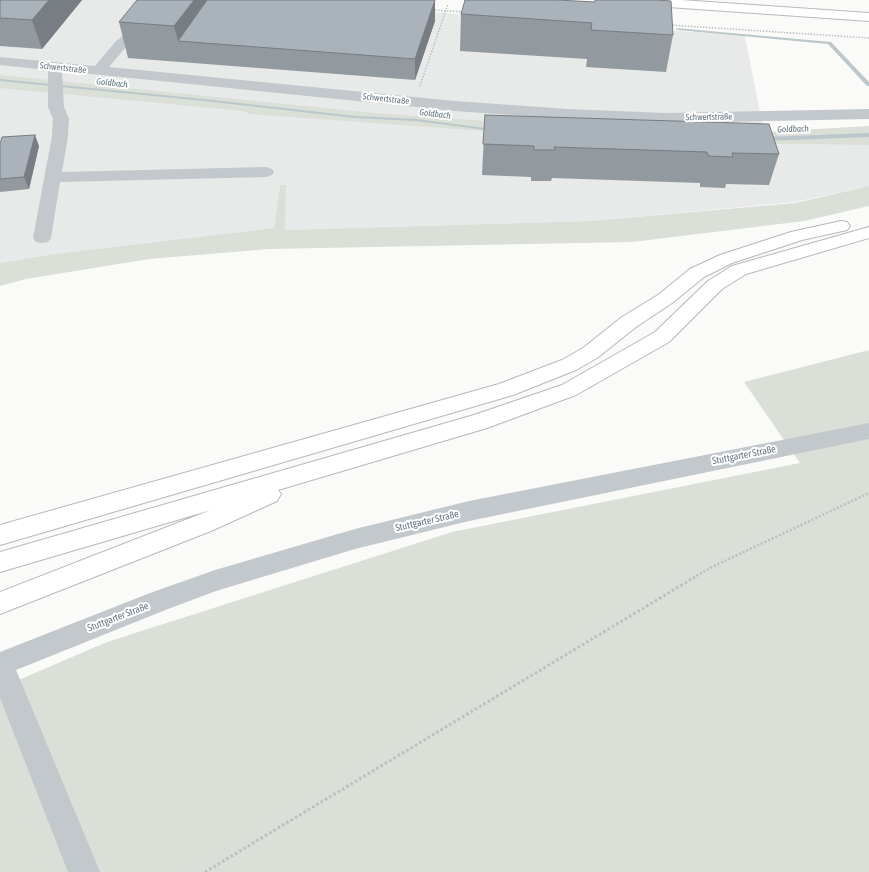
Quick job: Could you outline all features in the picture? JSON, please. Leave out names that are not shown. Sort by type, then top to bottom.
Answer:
[{"type":"main road","points":[[625,0],[869,17]]},
{"type":"main road","points":[[0,535],[506,390],[569,365],[590,353],[630,322],[665,299],[697,273],[726,259],[797,236],[869,218]]},
{"type":"main road","points":[[0,562],[347,459],[479,422],[569,390],[662,337],[715,285],[739,270],[869,232]]},
{"type":"main road","points":[[0,603],[203,524],[347,459]]},
{"type":"street","points":[[99,71],[121,44],[136,34],[166,0]]},
{"type":"street","name":"Schwertstraße","points":[[0,61],[415,102],[552,113],[666,118],[869,114]]},
{"type":"street","points":[[42,238],[61,125],[61,119],[56,107],[55,67]]},
{"type":"street","points":[[53,177],[266,172]]},
{"type":"street","name":"Stuttgarter Straße","points":[[0,664],[159,601],[215,581],[355,539],[469,511],[869,431]]},
{"type":"street","points":[[0,664],[84,872]]},
{"type":"path","points":[[415,102],[448,4]]},
{"type":"path","points":[[428,10],[469,13]]},
{"type":"path","points":[[665,24],[869,38]]},
{"type":"path","points":[[205,872],[712,567],[869,493]]},
{"type":"shaded area","points":[[0,0],[277,0],[745,36],[764,132],[757,144],[869,145],[869,186],[795,202],[590,221],[284,230],[286,185],[280,185],[274,228],[54,254],[0,263]]},
{"type":"shaded area","points":[[0,75],[374,113],[514,123],[764,132],[869,126],[869,145],[757,144],[737,149],[482,139],[484,131],[250,114],[243,111],[0,88]]},
{"type":"shaded area","points":[[280,185],[286,185],[285,230],[590,221],[795,203],[869,186],[869,206],[804,221],[632,242],[269,249],[149,259],[26,279],[0,286],[0,263],[54,254],[274,228]]},
{"type":"shaded area","points":[[869,350],[869,872],[0,872],[0,688],[107,642],[452,532],[800,463],[744,382]]},
{"type":"building","points":[[0,0],[49,0],[32,20],[0,18]]},
{"type":"building","points":[[137,0],[194,0],[174,26],[119,22]]},
{"type":"building","points":[[207,0],[435,0],[415,59],[178,41]]},
{"type":"building","points":[[465,0],[557,0],[595,2],[595,0],[671,1],[673,35],[591,30],[592,23],[461,14]]},
{"type":"building","points":[[485,115],[769,124],[779,154],[732,153],[733,157],[708,156],[707,152],[554,147],[555,150],[534,150],[534,146],[483,144]]},
{"type":"building","points":[[35,135],[24,177],[0,179],[0,144],[2,137]]},
{"type":"waterway","points":[[678,29],[829,43],[869,85]]},
{"type":"waterway","name":"Goldbach","points":[[0,80],[204,100],[355,117],[416,120],[493,130]]},
{"type":"waterway","name":"Goldbach","points":[[765,139],[869,135]]}]
